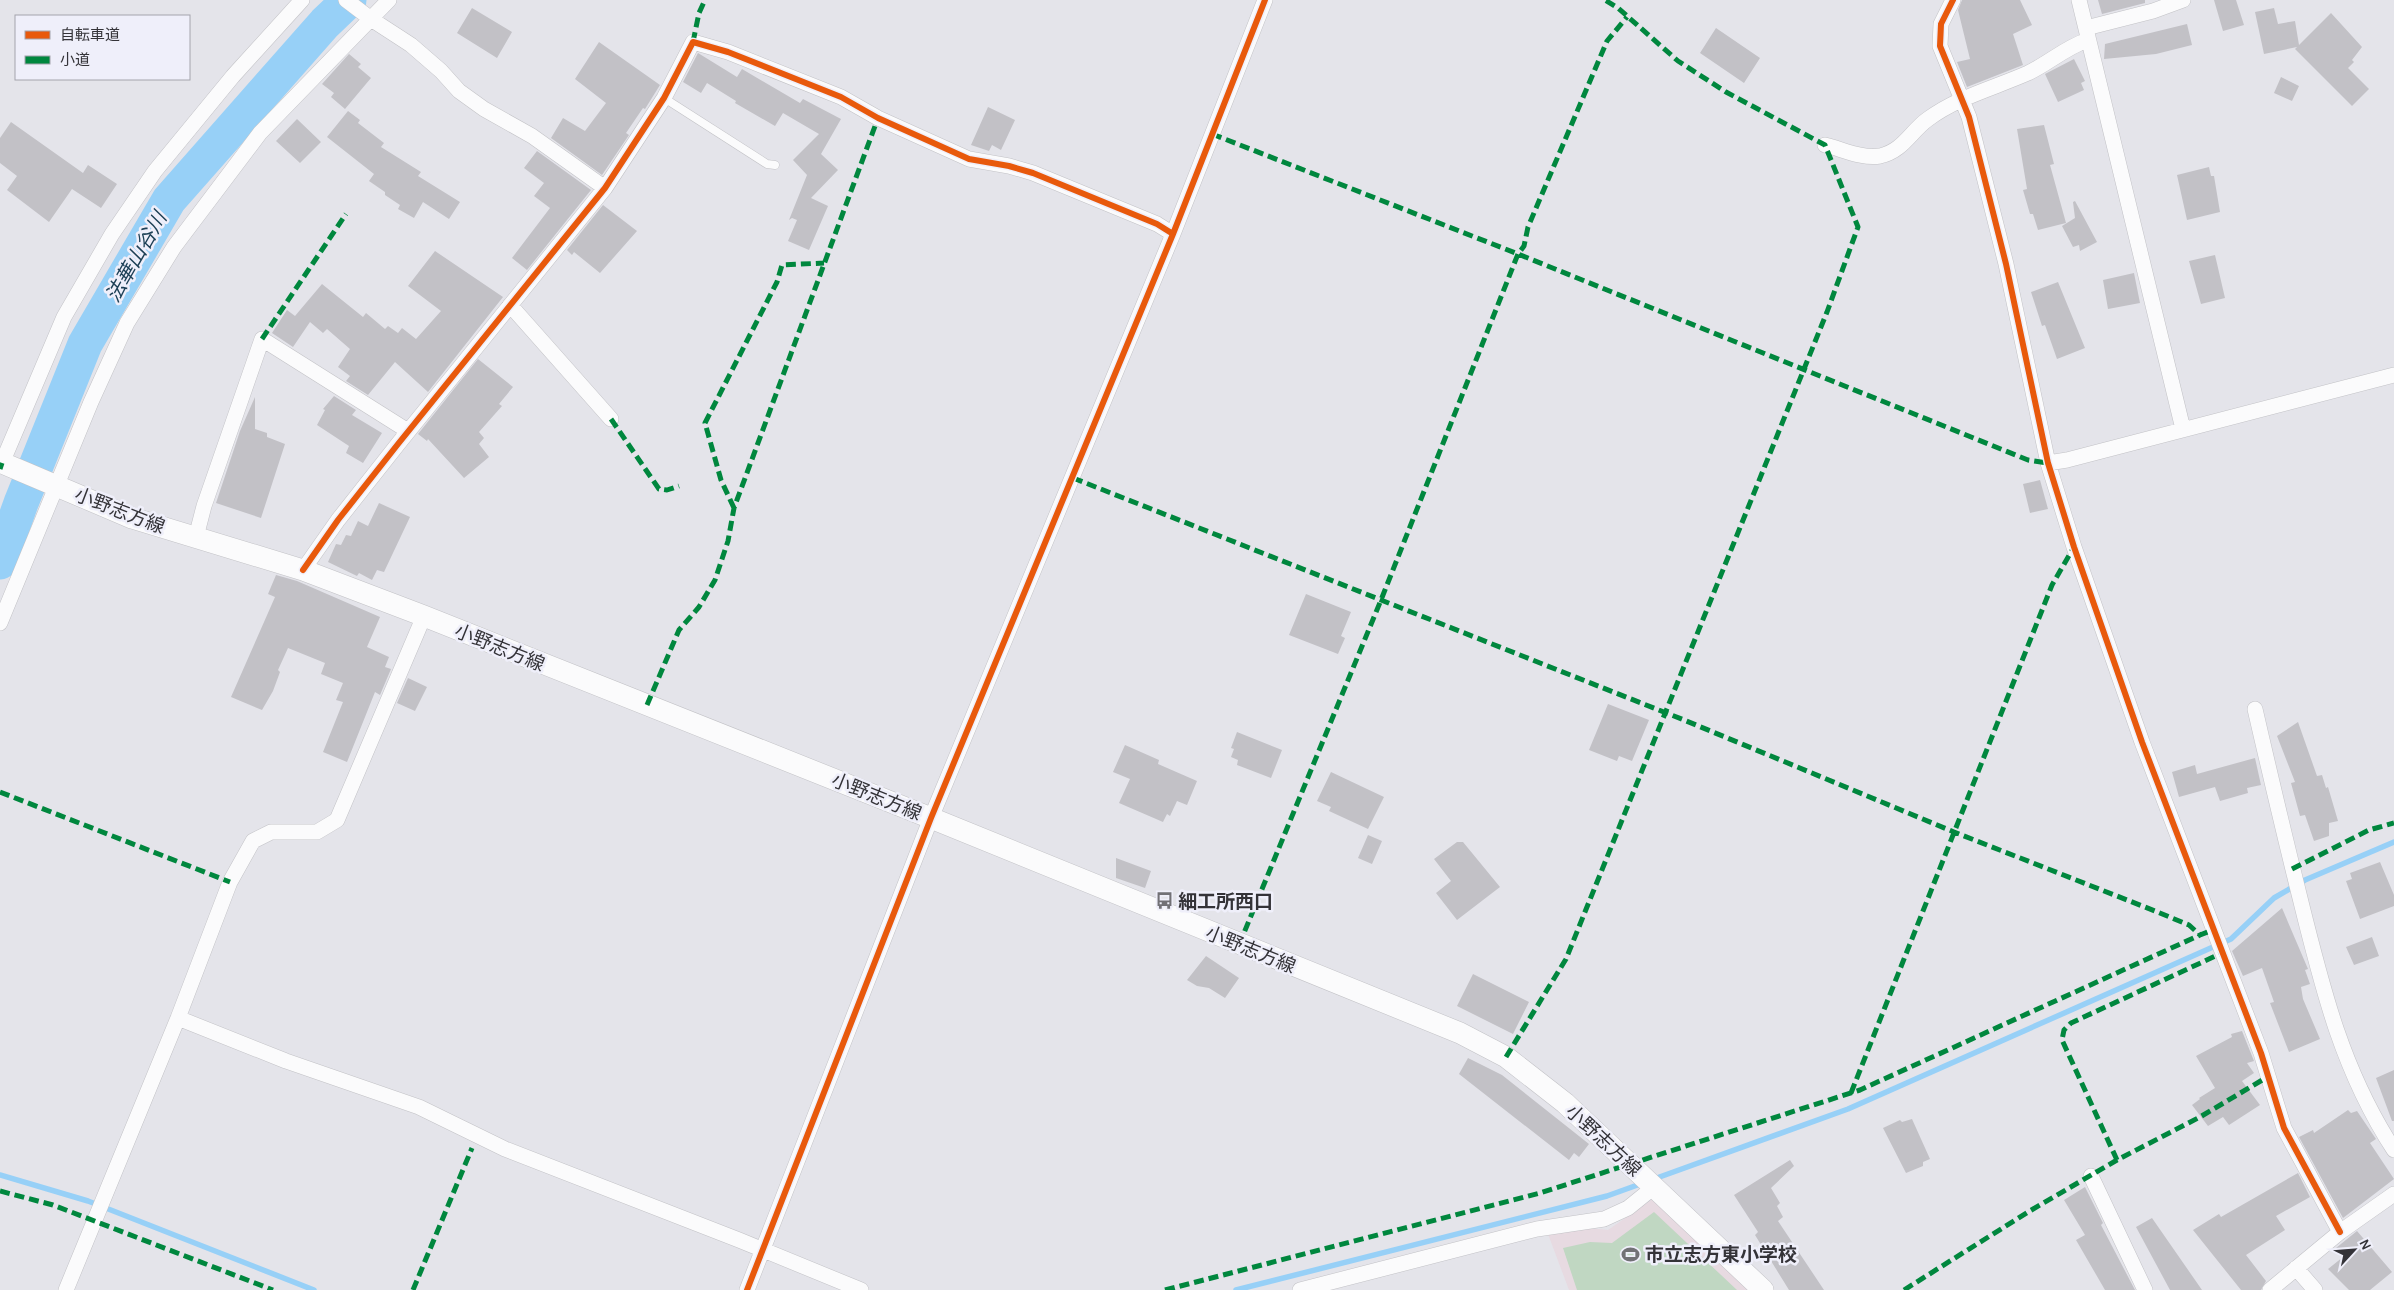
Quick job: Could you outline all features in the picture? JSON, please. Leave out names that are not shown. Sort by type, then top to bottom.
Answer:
[{"type":"main road","name":"小野志方線","points":[[1,463],[58,485],[132,518],[303,570],[424,616],[931,818],[1460,1033],[1506,1057],[1541,1083],[1636,1169],[1763,1290]]},
{"type":"street","points":[[1,463],[64,317],[112,234],[155,171],[233,76],[302,0]]},
{"type":"street","points":[[346,0],[411,45],[441,71],[459,91],[484,109],[532,136],[605,188]]},
{"type":"street","points":[[0,623],[91,402],[127,323],[174,247],[260,133],[389,0]]},
{"type":"street","points":[[747,1290],[931,818],[1173,234],[1266,0]]},
{"type":"street","points":[[1953,0],[1940,24],[1940,46],[1963,99],[2006,264],[2048,463],[2074,547],[2142,742],[2261,1053],[2284,1128],[2340,1232]]},
{"type":"street","points":[[2079,0],[2183,429]]},
{"type":"street","points":[[1824,145],[1866,156],[1881,156],[1902,145],[1926,120],[1963,99],[2029,72],[2076,44],[2087,34],[2183,0]]},
{"type":"street","points":[[303,570],[338,520],[408,431],[605,188],[664,98],[693,42],[710,46],[841,97],[878,118],[969,159],[1009,166],[1033,173],[1157,224],[1173,234]]},
{"type":"street","points":[[510,304],[610,419]]},
{"type":"street","points":[[196,537],[204,506],[262,339],[408,431]]},
{"type":"street","points":[[2048,463],[2067,460],[2394,375]]},
{"type":"street","points":[[66,1290],[178,1018],[230,882],[253,841],[271,832],[317,832],[337,820],[424,616]]},
{"type":"street","points":[[2255,709],[2316,968],[2347,1063],[2377,1125],[2394,1150]]},
{"type":"street","points":[[178,1018],[286,1062],[419,1107],[505,1149],[861,1290]]},
{"type":"street","points":[[2091,1176],[2145,1290]]},
{"type":"street","points":[[1300,1290],[1537,1229],[1604,1219],[1628,1208],[1654,1187]]},
{"type":"street","points":[[2270,1290],[2340,1232],[2394,1194]]},
{"type":"street","points":[[2296,1268],[2315,1290]]},
{"type":"lane","points":[[664,98],[767,164],[775,165]]},
{"type":"shaded area","name":"市立志方東小学校","points":[[1654,1198],[1749,1290],[1569,1290],[1548,1234],[1590,1228],[1608,1230]]},
{"type":"green space","name":"市立志方東小学校","points":[[1654,1212],[1737,1290],[1577,1290],[1563,1248],[1590,1242],[1612,1243]]},
{"type":"building","points":[[1962,0],[2020,0],[2032,25],[2013,34],[2023,65],[1967,87],[1957,62],[1970,59],[1958,10]]},
{"type":"building","points":[[2098,0],[2145,0],[2145,3],[2102,14]]},
{"type":"building","points":[[2214,0],[2236,0],[2244,25],[2223,31]]},
{"type":"building","points":[[472,8],[512,32],[497,58],[457,33]]},
{"type":"building","points":[[2274,8],[2278,24],[2295,21],[2299,45],[2331,13],[2362,47],[2352,60],[2354,62],[2348,68],[2369,89],[2352,106],[2295,49],[2297,47],[2264,54],[2255,12]]},
{"type":"building","points":[[2187,24],[2192,45],[2156,54],[2104,59],[2105,44]]},
{"type":"building","points":[[1716,28],[1760,58],[1744,83],[1700,53]]},
{"type":"building","points":[[599,42],[660,85],[645,109],[643,108],[626,133],[629,135],[602,175],[551,138],[563,118],[585,131],[606,103],[575,79]]},
{"type":"building","points":[[698,53],[737,77],[742,69],[800,103],[803,99],[841,119],[821,154],[838,170],[811,198],[828,206],[809,250],[788,241],[797,220],[792,218],[789,220],[807,175],[793,160],[819,134],[783,113],[775,126],[735,103],[736,101],[707,83],[701,93],[683,82]]},
{"type":"building","points":[[349,54],[361,64],[358,67],[371,78],[345,109],[331,97],[334,93],[322,84]]},
{"type":"building","points":[[2074,59],[2085,81],[2081,83],[2084,90],[2058,102],[2045,74]]},
{"type":"building","points":[[2281,77],[2299,86],[2292,101],[2274,93]]},
{"type":"building","points":[[988,107],[1015,120],[1001,150],[992,145],[989,151],[971,145]]},
{"type":"building","points":[[348,111],[360,120],[358,123],[384,143],[381,147],[421,172],[418,176],[460,202],[449,219],[423,202],[414,218],[398,209],[400,205],[369,181],[374,174],[327,137]]},
{"type":"building","points":[[297,119],[321,142],[300,163],[276,141]]},
{"type":"building","points":[[11,122],[83,173],[88,165],[117,184],[101,208],[72,189],[49,222],[7,190],[17,176],[0,163],[0,138]]},
{"type":"building","points":[[2044,125],[2054,164],[2050,165],[2066,223],[2038,230],[2033,214],[2030,214],[2023,190],[2027,189],[2017,129]]},
{"type":"building","points":[[537,151],[591,190],[527,270],[512,258],[550,208],[534,196],[544,183],[524,168]]},
{"type":"building","points":[[2209,167],[2211,176],[2214,176],[2220,212],[2187,220],[2177,175]]},
{"type":"building","points":[[2075,201],[2097,242],[2080,251],[2079,245],[2073,247],[2062,226],[2075,218],[2073,202]]},
{"type":"building","points":[[603,205],[637,231],[600,273],[574,252],[572,255],[567,250]]},
{"type":"building","points":[[435,251],[503,297],[428,392],[395,362],[368,395],[346,381],[350,376],[338,367],[350,349],[327,329],[323,333],[310,322],[293,347],[272,333],[287,310],[295,316],[322,284],[363,317],[366,313],[385,329],[388,326],[398,333],[402,328],[416,339],[441,311],[408,286]]},
{"type":"building","points":[[2215,255],[2225,298],[2201,304],[2189,261]]},
{"type":"building","points":[[2134,273],[2140,303],[2108,309],[2103,280]]},
{"type":"building","points":[[2058,282],[2085,348],[2057,359],[2045,325],[2042,326],[2031,292]]},
{"type":"building","points":[[478,359],[513,387],[499,404],[502,406],[479,432],[484,438],[479,444],[489,457],[464,478],[428,439],[427,441],[418,434]]},
{"type":"building","points":[[334,396],[356,410],[352,415],[382,433],[363,463],[346,453],[349,446],[317,425],[325,410],[323,409]]},
{"type":"building","points":[[255,397],[255,429],[267,433],[267,437],[285,444],[261,518],[216,503],[240,431]]},
{"type":"building","points":[[2040,480],[2048,509],[2030,513],[2023,484]]},
{"type":"building","points":[[379,503],[410,517],[384,572],[377,570],[372,580],[359,573],[357,576],[328,562],[336,544],[341,545],[346,535],[351,536],[358,521],[368,526]]},
{"type":"building","points":[[276,575],[297,581],[380,617],[367,647],[389,657],[385,667],[391,669],[380,695],[375,692],[347,762],[323,752],[343,702],[336,700],[343,683],[321,674],[325,663],[288,648],[278,670],[280,672],[273,691],[262,710],[231,697],[275,597],[268,594]]},
{"type":"building","points":[[1306,594],[1351,612],[1341,636],[1345,638],[1338,654],[1289,635]]},
{"type":"building","points":[[408,678],[427,687],[415,711],[397,703]]},
{"type":"building","points":[[1608,704],[1649,720],[1632,761],[1619,756],[1617,761],[1589,750]]},
{"type":"building","points":[[2298,722],[2317,776],[2322,775],[2326,788],[2328,787],[2338,821],[2329,823],[2329,836],[2314,841],[2305,815],[2300,816],[2291,783],[2295,782],[2277,736]]},
{"type":"building","points":[[1237,732],[1282,750],[1271,778],[1237,765],[1238,760],[1231,757],[1234,749],[1231,748]]},
{"type":"building","points":[[1125,745],[1159,760],[1158,764],[1197,781],[1187,805],[1177,801],[1170,816],[1167,814],[1163,822],[1119,803],[1130,779],[1113,772]]},
{"type":"building","points":[[2255,758],[2261,785],[2247,788],[2248,793],[2220,801],[2215,787],[2179,797],[2172,772],[2195,765],[2197,774]]},
{"type":"building","points":[[1331,772],[1384,797],[1368,829],[1329,811],[1331,807],[1317,801]]},
{"type":"building","points":[[1368,835],[1382,841],[1372,864],[1358,858]]},
{"type":"building","points":[[1457,842],[1463,842],[1500,887],[1457,920],[1436,893],[1451,881],[1434,859]]},
{"type":"building","points":[[1116,858],[1151,871],[1145,888],[1116,878]]},
{"type":"building","points":[[2380,862],[2394,895],[2394,906],[2360,919],[2346,881],[2352,879],[2350,873]]},
{"type":"building","points":[[2282,908],[2308,969],[2305,970],[2310,984],[2301,987],[2303,999],[2320,1039],[2289,1052],[2270,1003],[2274,1002],[2262,968],[2243,976],[2232,951]]},
{"type":"building","points":[[2372,937],[2379,956],[2354,965],[2346,947]]},
{"type":"building","points":[[1206,956],[1239,978],[1225,998],[1209,988],[1197,986],[1187,980]]},
{"type":"building","points":[[1473,974],[1529,1002],[1513,1034],[1457,1006]]},
{"type":"building","points":[[2242,1031],[2254,1061],[2247,1063],[2254,1073],[2242,1081],[2260,1105],[2229,1125],[2223,1117],[2208,1126],[2192,1105],[2215,1088],[2196,1056],[2232,1037],[2231,1034]]},
{"type":"building","points":[[1468,1058],[1502,1075],[1589,1144],[1579,1157],[1574,1153],[1569,1160],[1459,1074]]},
{"type":"building","points":[[2394,1070],[2394,1121],[2392,1121],[2376,1078]]},
{"type":"building","points":[[2348,1110],[2351,1113],[2357,1111],[2376,1139],[2370,1143],[2394,1179],[2343,1218],[2299,1137],[2313,1130],[2314,1133]]},
{"type":"building","points":[[1912,1119],[1930,1159],[1923,1162],[1923,1166],[1906,1173],[1883,1128],[1900,1120],[1902,1122]]},
{"type":"building","points":[[1790,1160],[1794,1166],[1771,1188],[1780,1203],[1777,1206],[1783,1217],[1778,1221],[1824,1290],[1789,1290],[1755,1235],[1758,1232],[1734,1195]]},
{"type":"building","points":[[2298,1173],[2310,1197],[2276,1216],[2285,1230],[2246,1255],[2266,1281],[2261,1290],[2241,1290],[2193,1230],[2219,1214],[2221,1217]]},
{"type":"building","points":[[2085,1187],[2103,1223],[2101,1225],[2135,1290],[2105,1290],[2076,1240],[2085,1235],[2064,1200]]},
{"type":"building","points":[[2152,1218],[2202,1290],[2170,1290],[2136,1227]]},
{"type":"building","points":[[2357,1231],[2392,1272],[2370,1290],[2349,1290],[2328,1269],[2343,1257],[2336,1248]]},
{"type":"waterway","name":"法華山谷川","points":[[0,562],[21,503],[85,344],[169,200],[325,23],[349,0]]},
{"type":"waterway","points":[[1654,1179],[1848,1109],[2231,939],[2274,898],[2305,880],[2394,842]]},
{"type":"waterway","points":[[0,1175],[88,1201],[314,1290]]},
{"type":"waterway","points":[[1236,1290],[1607,1196],[1643,1183]]},
{"type":"marked path","points":[[693,42],[699,13],[705,0]]},
{"type":"marked path","points":[[1506,1057],[1566,959],[1827,312],[1858,227],[1825,145],[1726,92],[1678,61],[1618,8],[1605,0]]},
{"type":"marked path","points":[[1239,945],[1381,600],[1518,254],[1524,246],[1528,227],[1607,41],[1627,17]]},
{"type":"marked path","points":[[647,705],[679,630],[699,607],[715,580],[728,541],[734,508],[878,118]]},
{"type":"marked path","points":[[1212,134],[1518,254],[2028,460],[2048,463]]},
{"type":"marked path","points":[[262,339],[346,214]]},
{"type":"marked path","points":[[734,508],[721,480],[705,423],[777,282],[782,265],[824,263]]},
{"type":"marked path","points":[[611,419],[659,489],[667,490],[679,486]]},
{"type":"marked path","points":[[0,469],[2,463]]},
{"type":"marked path","points":[[1073,478],[1684,720],[1954,832],[2189,925],[2200,935],[2213,930]]},
{"type":"marked path","points":[[1851,1093],[2052,585],[2074,547]]},
{"type":"marked path","points":[[0,792],[230,882]]},
{"type":"marked path","points":[[2292,869],[2369,830],[2394,823]]},
{"type":"marked path","points":[[1165,1290],[1540,1193],[1860,1090],[2200,935]]},
{"type":"marked path","points":[[2117,1160],[2062,1040],[2064,1030],[2071,1023],[2222,953]]},
{"type":"marked path","points":[[1904,1290],[2028,1212],[2117,1160],[2200,1117],[2269,1076]]},
{"type":"marked path","points":[[413,1290],[472,1148]]},
{"type":"marked path","points":[[0,1191],[53,1205],[273,1290]]},
{"type":"cycle path","points":[[747,1290],[931,818],[1173,234],[1265,0]]},
{"type":"cycle path","points":[[1953,0],[1941,24],[1940,46],[1969,117],[2006,264],[2048,463],[2074,547],[2142,742],[2261,1053],[2284,1128],[2340,1232]]},
{"type":"cycle path","points":[[303,570],[338,520],[398,444],[605,188],[664,98],[693,42],[728,52],[841,97],[878,118],[969,159],[1009,166],[1033,173],[1157,224],[1173,234]]},
{"type":"place","name":"細工所西口","points":[[1164,901]]},
{"type":"place","name":"市立志方東小学校","points":[[1631,1254]]}]
